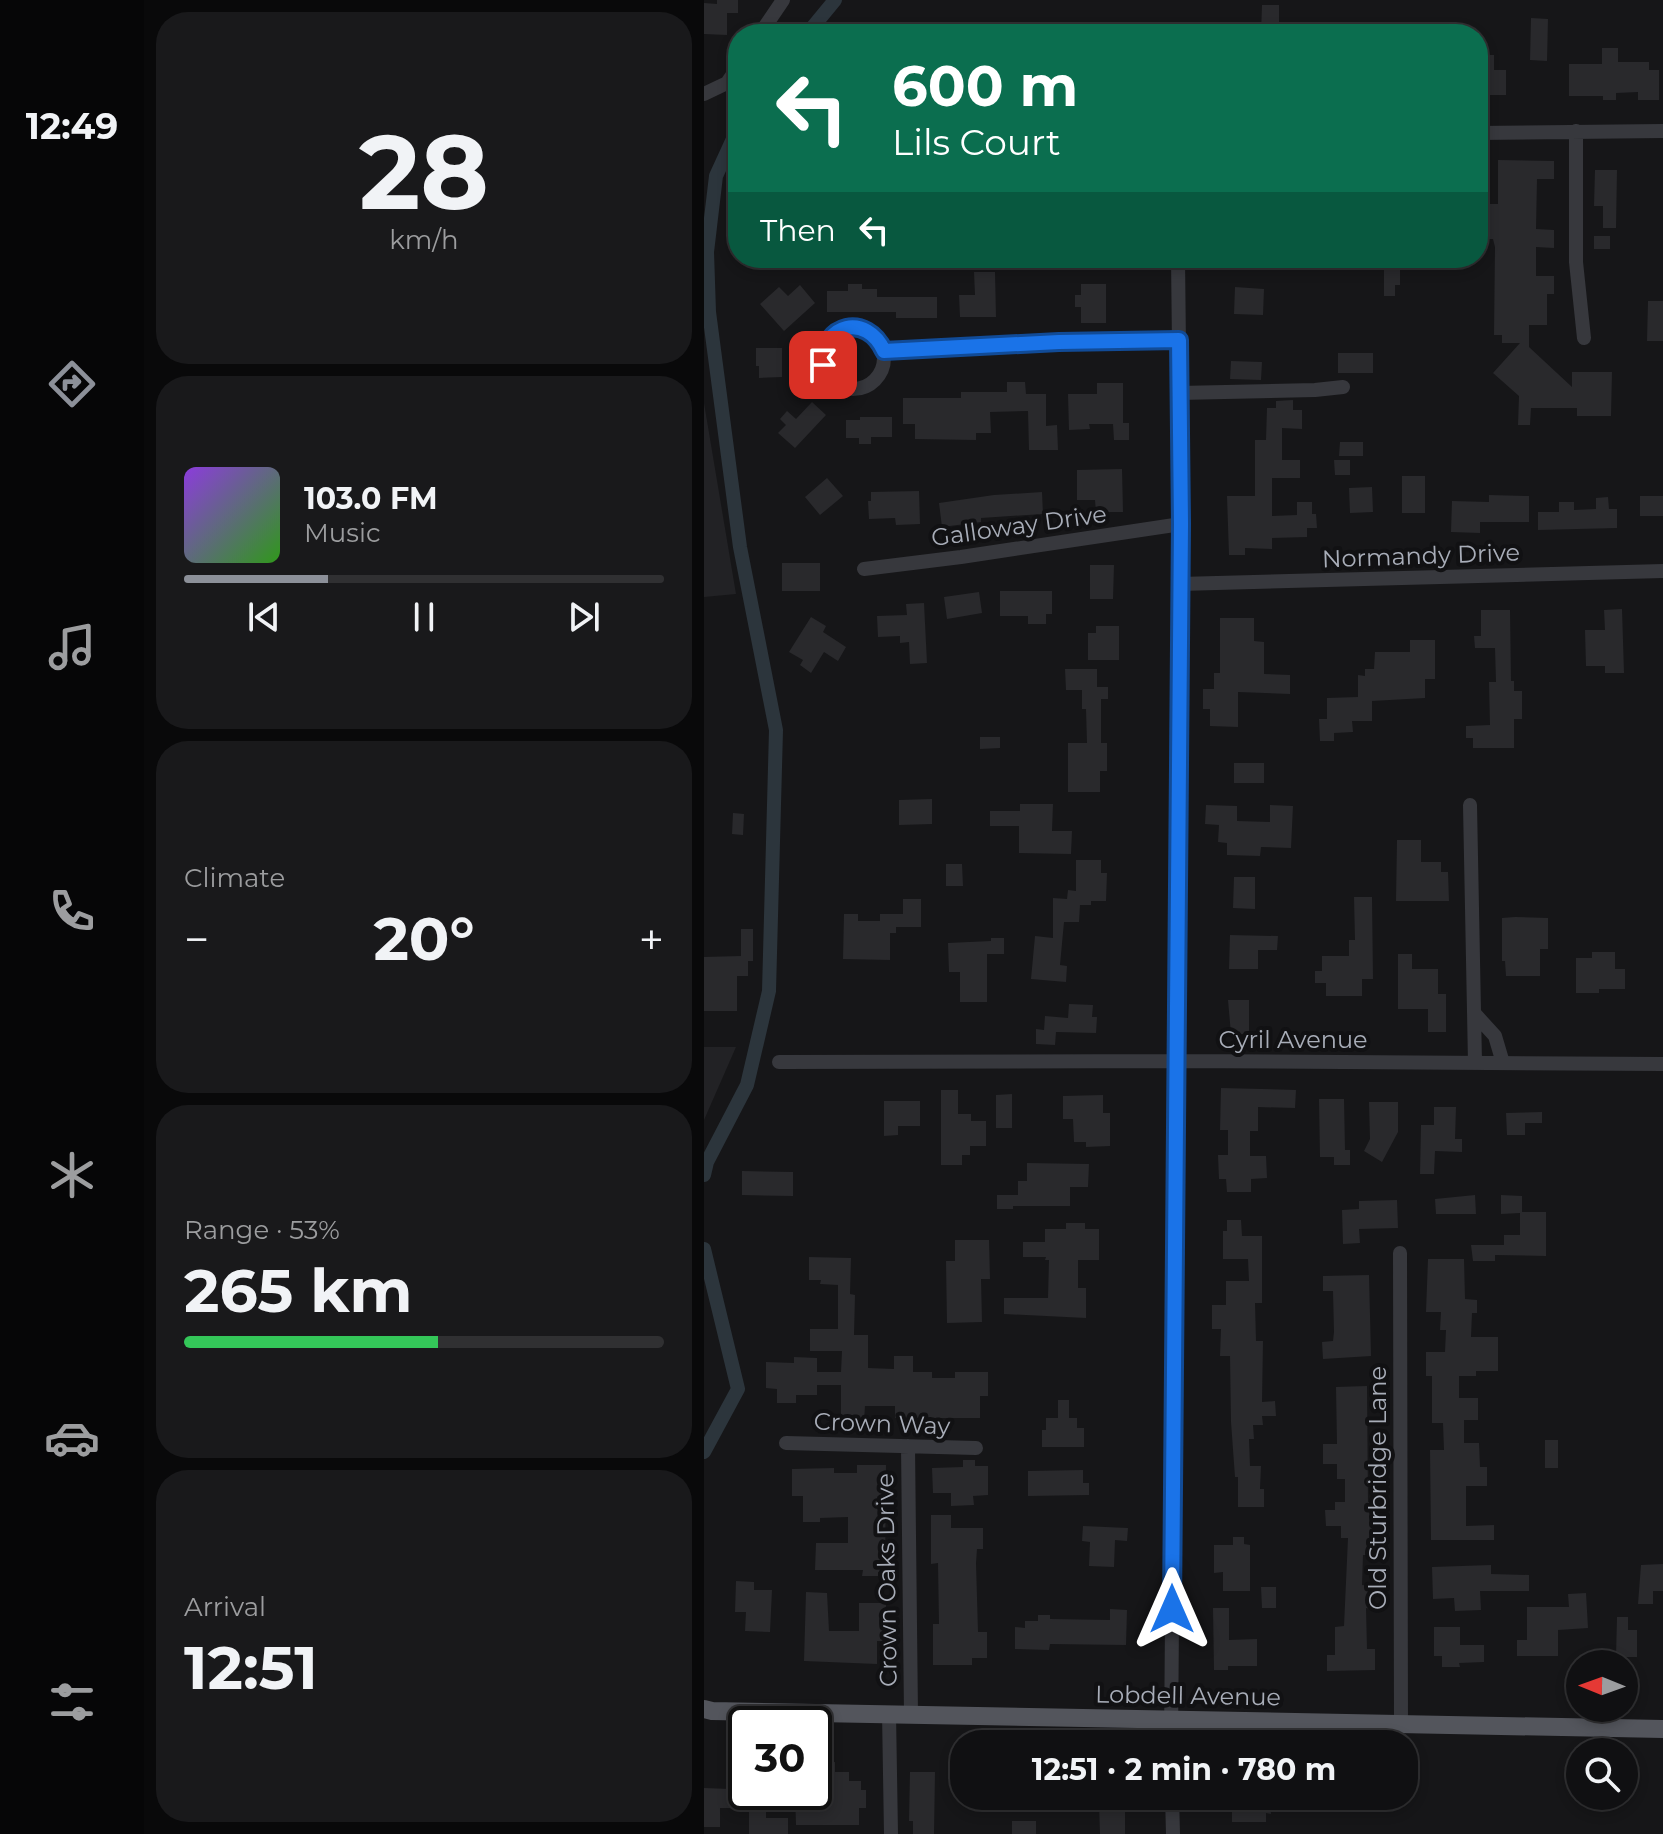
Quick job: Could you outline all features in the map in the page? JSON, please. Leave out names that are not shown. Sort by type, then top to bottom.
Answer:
[{"type":"main road","name":"Lobdell Avenue","points":[[707,1712],[1663,1729]]},
{"type":"street","points":[[767,24],[783,0]]},
{"type":"street","points":[[704,94],[728,82]]},
{"type":"street","points":[[1576,131],[1576,262],[1584,338]]},
{"type":"street","points":[[1488,133],[1663,131]]},
{"type":"street","points":[[1171,1730],[1181,524],[1178,268]]},
{"type":"street","points":[[847,327],[859,327],[870,332],[879,340],[884,351],[885,364],[880,376],[872,385],[860,389],[848,390],[836,385],[823,365],[822,353],[827,341],[835,332],[847,327]]},
{"type":"street","points":[[884,351],[1059,342],[1179,340]]},
{"type":"street","points":[[1179,393],[1343,387]]},
{"type":"street","name":"Galloway Drive","points":[[864,569],[1181,524]]},
{"type":"street","name":"Normandy Drive","points":[[1180,584],[1663,571]]},
{"type":"street","points":[[1470,805],[1475,1063]]},
{"type":"street","points":[[1475,1014],[1495,1036],[1503,1063]]},
{"type":"street","name":"Cyril Avenue","points":[[779,1062],[1663,1064]]},
{"type":"street","name":"Old Sturbridge Lane","points":[[1400,1253],[1401,1724]]},
{"type":"street","name":"Crown Way","points":[[786,1443],[976,1448]]},
{"type":"street","name":"Crown Oaks Drive","points":[[908,1446],[911,1714]]},
{"type":"street","points":[[889,1713],[891,1834]]},
{"type":"street","points":[[1172,1810],[1173,1834]]},
{"type":"shaded area","points":[[704,403],[736,594],[704,597]]},
{"type":"shaded area","points":[[704,1047],[736,1047],[704,1120]]},
{"type":"building","points":[[717,0],[738,0],[738,13],[727,13],[727,35],[704,34],[704,3],[717,4]]},
{"type":"building","points":[[1262,5],[1279,5],[1279,24],[1261,24]]},
{"type":"building","points":[[1531,18],[1548,19],[1547,61],[1530,60]]},
{"type":"building","points":[[1602,48],[1618,48],[1618,62],[1649,62],[1649,70],[1659,70],[1659,100],[1638,100],[1638,92],[1616,93],[1616,100],[1603,100],[1603,96],[1569,96],[1569,64],[1602,64]]},
{"type":"building","points":[[1488,55],[1494,55],[1494,70],[1506,70],[1506,95],[1488,95]]},
{"type":"building","points":[[1498,160],[1554,161],[1554,179],[1537,179],[1536,229],[1554,230],[1554,248],[1536,247],[1536,276],[1554,276],[1554,294],[1547,294],[1547,325],[1529,325],[1529,347],[1572,387],[1572,372],[1612,372],[1611,416],[1577,416],[1577,408],[1531,408],[1530,425],[1518,425],[1519,396],[1493,373],[1520,343],[1502,343],[1502,335],[1494,335],[1495,247],[1493,239],[1488,239],[1488,204],[1498,204]]},
{"type":"building","points":[[1595,170],[1617,170],[1616,228],[1603,228],[1603,206],[1594,206]]},
{"type":"building","points":[[1594,236],[1610,236],[1610,249],[1594,249]]},
{"type":"building","points":[[1384,268],[1400,268],[1400,285],[1395,285],[1395,296],[1384,296]]},
{"type":"building","points":[[974,272],[995,272],[996,317],[960,317],[959,295],[975,295]]},
{"type":"building","points":[[848,284],[862,284],[862,289],[877,289],[877,297],[937,297],[937,318],[896,318],[896,312],[827,312],[827,291],[848,291]]},
{"type":"building","points":[[1081,284],[1106,284],[1106,323],[1081,323],[1081,307],[1075,307],[1075,295],[1081,295]]},
{"type":"building","points":[[800,285],[815,303],[784,331],[760,304],[779,287],[788,296]]},
{"type":"building","points":[[1235,287],[1264,289],[1263,315],[1234,314]]},
{"type":"building","points":[[1648,301],[1663,301],[1663,341],[1647,341]]},
{"type":"building","points":[[756,348],[782,348],[782,377],[759,378]]},
{"type":"building","points":[[1338,353],[1373,353],[1373,373],[1338,373]]},
{"type":"building","points":[[1231,361],[1262,362],[1261,380],[1230,379]]},
{"type":"building","points":[[1007,382],[1025,382],[1026,394],[1046,394],[1046,426],[1057,425],[1058,450],[1029,450],[1028,411],[990,412],[991,433],[976,433],[976,440],[915,439],[915,424],[903,424],[903,398],[961,398],[961,392],[1007,392]]},
{"type":"building","points":[[1097,383],[1123,383],[1123,423],[1129,423],[1129,440],[1114,440],[1113,424],[1089,424],[1090,429],[1069,430],[1068,394],[1097,394]]},
{"type":"building","points":[[1293,400],[1293,410],[1302,410],[1302,429],[1282,428],[1282,460],[1300,460],[1300,478],[1272,478],[1272,516],[1297,515],[1297,502],[1312,502],[1317,528],[1307,528],[1307,537],[1272,538],[1272,549],[1245,548],[1245,555],[1229,555],[1227,496],[1255,496],[1255,440],[1266,440],[1267,408],[1276,408],[1276,401]]},
{"type":"building","points":[[812,402],[826,415],[795,448],[778,433],[786,425],[780,419],[787,411],[796,419]]},
{"type":"building","points":[[860,417],[892,417],[892,437],[871,437],[871,444],[859,444],[859,438],[846,438],[846,420],[860,420]]},
{"type":"building","points":[[1340,442],[1363,442],[1363,456],[1339,456]]},
{"type":"building","points":[[1334,460],[1350,460],[1350,475],[1335,475]]},
{"type":"building","points":[[1122,469],[1123,512],[1096,512],[1095,500],[1077,500],[1077,470]]},
{"type":"building","points":[[1402,476],[1425,476],[1425,513],[1402,513]]},
{"type":"building","points":[[827,478],[843,496],[820,515],[805,497]]},
{"type":"building","points":[[1372,487],[1373,512],[1350,513],[1349,488]]},
{"type":"building","points":[[919,491],[920,524],[896,525],[895,518],[869,519],[871,492]]},
{"type":"building","points":[[1042,492],[1043,514],[981,518],[981,522],[942,527],[939,503]]},
{"type":"building","points":[[1489,495],[1529,496],[1529,522],[1480,522],[1480,533],[1451,532],[1452,501],[1489,502]]},
{"type":"building","points":[[1640,496],[1663,496],[1663,516],[1640,516]]},
{"type":"building","points":[[1608,497],[1609,509],[1617,509],[1617,528],[1538,530],[1538,512],[1559,512],[1559,502],[1574,502],[1574,510],[1596,509],[1596,498]]},
{"type":"building","points":[[782,563],[820,563],[820,591],[782,591]]},
{"type":"building","points":[[1090,565],[1114,565],[1113,599],[1090,599]]},
{"type":"building","points":[[1000,591],[1052,591],[1052,614],[1046,614],[1046,624],[1028,624],[1028,616],[1000,616]]},
{"type":"building","points":[[979,592],[982,613],[947,619],[944,597]]},
{"type":"building","points":[[924,603],[927,663],[910,664],[909,642],[900,643],[900,636],[878,637],[877,616],[907,615],[906,604]]},
{"type":"building","points":[[1622,609],[1624,673],[1605,673],[1605,666],[1586,666],[1585,630],[1605,630],[1604,610]]},
{"type":"building","points":[[1481,610],[1510,610],[1511,681],[1514,681],[1514,691],[1522,691],[1522,719],[1514,719],[1514,748],[1473,748],[1473,738],[1466,738],[1466,726],[1490,725],[1489,682],[1496,682],[1495,648],[1475,648],[1474,636],[1481,636]]},
{"type":"building","points":[[811,617],[826,626],[823,632],[846,647],[838,661],[824,652],[811,673],[800,665],[803,660],[789,652]]},
{"type":"building","points":[[1220,618],[1254,618],[1254,641],[1264,642],[1264,674],[1290,675],[1290,694],[1238,692],[1238,727],[1210,726],[1210,709],[1203,709],[1203,689],[1214,689],[1214,673],[1220,673]]},
{"type":"building","points":[[1096,626],[1119,626],[1119,660],[1088,660],[1088,633],[1096,633]]},
{"type":"building","points":[[1410,640],[1435,640],[1435,679],[1425,679],[1425,698],[1372,701],[1372,721],[1352,721],[1353,732],[1334,733],[1334,741],[1320,741],[1319,719],[1327,719],[1327,698],[1358,697],[1358,675],[1365,676],[1365,669],[1374,669],[1375,652],[1410,652]]},
{"type":"building","points":[[1065,669],[1097,669],[1097,687],[1108,687],[1108,699],[1101,699],[1101,743],[1107,743],[1107,771],[1100,771],[1100,792],[1068,792],[1068,743],[1087,743],[1082,690],[1066,690]]},
{"type":"building","points":[[980,737],[1000,737],[1000,748],[980,749]]},
{"type":"building","points":[[1234,763],[1264,763],[1264,783],[1234,783]]},
{"type":"building","points":[[932,799],[932,824],[899,825],[899,800]]},
{"type":"building","points":[[1020,804],[1053,804],[1052,831],[1072,831],[1071,854],[1019,853],[1019,826],[990,826],[990,811],[1020,811]]},
{"type":"building","points":[[1206,805],[1237,806],[1237,821],[1270,822],[1270,805],[1293,806],[1291,848],[1261,847],[1260,856],[1227,855],[1227,843],[1218,842],[1219,825],[1205,824]]},
{"type":"building","points":[[733,813],[744,814],[743,835],[732,834]]},
{"type":"building","points":[[1397,840],[1421,840],[1421,862],[1441,862],[1441,872],[1448,872],[1449,901],[1396,901]]},
{"type":"building","points":[[1076,860],[1101,860],[1101,873],[1107,873],[1106,901],[1080,905],[1079,922],[1064,922],[1060,965],[1067,966],[1066,982],[1031,979],[1035,936],[1053,938],[1053,898],[1067,899],[1068,890],[1076,891]]},
{"type":"building","points":[[946,864],[962,864],[963,886],[946,886]]},
{"type":"building","points":[[1234,877],[1255,877],[1255,909],[1233,908]]},
{"type":"building","points":[[1354,897],[1372,897],[1373,979],[1362,979],[1362,996],[1326,996],[1326,983],[1315,983],[1315,971],[1322,971],[1322,956],[1349,956],[1349,940],[1355,940]]},
{"type":"building","points":[[903,899],[921,899],[921,927],[896,927],[896,933],[890,933],[890,960],[843,959],[844,914],[858,914],[858,921],[880,921],[880,914],[903,914]]},
{"type":"building","points":[[1502,918],[1548,918],[1548,949],[1540,949],[1540,976],[1506,976],[1505,961],[1502,961]]},
{"type":"building","points":[[741,929],[753,929],[753,961],[748,961],[748,976],[737,976],[737,1011],[704,1011],[704,957],[741,956]]},
{"type":"building","points":[[1230,935],[1278,936],[1277,950],[1258,950],[1258,969],[1229,969]]},
{"type":"building","points":[[991,938],[1004,938],[1004,954],[987,954],[987,1002],[960,1002],[960,972],[949,972],[948,943],[991,941]]},
{"type":"building","points":[[1592,952],[1615,952],[1615,969],[1625,969],[1625,989],[1576,993],[1576,958],[1592,958]]},
{"type":"building","points":[[1398,954],[1412,954],[1412,969],[1438,969],[1438,994],[1446,994],[1446,1032],[1428,1032],[1428,1009],[1398,1009]]},
{"type":"building","points":[[1228,1000],[1249,1000],[1249,1034],[1231,1034]]},
{"type":"building","points":[[1069,1004],[1093,1005],[1092,1017],[1097,1017],[1096,1033],[1056,1032],[1055,1045],[1036,1044],[1036,1029],[1044,1030],[1045,1016],[1068,1018]]},
{"type":"building","points":[[1221,1088],[1296,1090],[1295,1108],[1258,1107],[1258,1131],[1250,1131],[1250,1156],[1266,1156],[1267,1178],[1251,1179],[1251,1192],[1227,1192],[1226,1179],[1219,1179],[1218,1155],[1228,1155],[1228,1130],[1220,1130]]},
{"type":"building","points":[[941,1090],[958,1090],[958,1114],[971,1114],[971,1121],[986,1121],[986,1146],[970,1146],[970,1155],[962,1155],[962,1165],[941,1165]]},
{"type":"building","points":[[1012,1094],[1012,1128],[996,1128],[996,1095]]},
{"type":"building","points":[[1103,1095],[1103,1113],[1110,1113],[1110,1146],[1086,1147],[1086,1142],[1074,1142],[1073,1119],[1063,1119],[1063,1096]]},
{"type":"building","points":[[1319,1099],[1344,1099],[1345,1150],[1350,1150],[1350,1165],[1334,1165],[1334,1157],[1320,1157]]},
{"type":"building","points":[[884,1101],[920,1101],[920,1126],[898,1126],[898,1135],[884,1136]]},
{"type":"building","points":[[1369,1102],[1398,1102],[1398,1132],[1382,1162],[1364,1151],[1370,1139]]},
{"type":"building","points":[[1434,1107],[1456,1107],[1455,1139],[1462,1139],[1462,1152],[1435,1151],[1434,1174],[1420,1174],[1421,1125],[1434,1125]]},
{"type":"building","points":[[1542,1112],[1542,1123],[1525,1123],[1525,1135],[1507,1135],[1506,1113]]},
{"type":"building","points":[[1027,1163],[1089,1164],[1088,1187],[1070,1187],[1070,1206],[997,1209],[997,1195],[1018,1195],[1018,1181],[1027,1181]]},
{"type":"building","points":[[742,1171],[793,1172],[793,1196],[742,1195]]},
{"type":"building","points":[[1475,1195],[1476,1214],[1436,1214],[1435,1199]]},
{"type":"building","points":[[1501,1195],[1522,1196],[1522,1212],[1546,1212],[1546,1256],[1495,1255],[1495,1261],[1473,1261],[1471,1245],[1504,1245],[1504,1235],[1520,1235],[1520,1213],[1501,1214]]},
{"type":"building","points":[[1397,1200],[1398,1228],[1359,1229],[1360,1243],[1343,1244],[1342,1210],[1359,1209],[1359,1201]]},
{"type":"building","points":[[1227,1220],[1241,1220],[1242,1236],[1262,1236],[1262,1303],[1255,1303],[1256,1341],[1263,1341],[1262,1402],[1275,1401],[1276,1416],[1262,1416],[1263,1425],[1253,1425],[1254,1439],[1249,1439],[1250,1466],[1261,1466],[1260,1489],[1264,1489],[1264,1507],[1238,1507],[1238,1477],[1235,1477],[1231,1422],[1230,1356],[1220,1356],[1221,1329],[1212,1329],[1212,1305],[1226,1305],[1226,1281],[1249,1281],[1248,1259],[1223,1259],[1223,1231],[1227,1231]]},
{"type":"building","points":[[1066,1223],[1085,1223],[1085,1229],[1099,1229],[1099,1260],[1078,1260],[1078,1288],[1086,1288],[1086,1318],[1004,1314],[1004,1298],[1048,1298],[1049,1260],[1045,1260],[1046,1257],[1023,1257],[1023,1242],[1045,1242],[1045,1229],[1066,1229]]},
{"type":"building","points":[[955,1240],[989,1240],[990,1279],[981,1279],[982,1322],[947,1323],[946,1261],[955,1261]]},
{"type":"building","points":[[809,1257],[851,1258],[850,1294],[855,1295],[854,1335],[868,1335],[868,1368],[894,1369],[894,1356],[913,1356],[913,1372],[932,1372],[932,1378],[955,1378],[955,1372],[988,1372],[988,1396],[980,1396],[980,1418],[895,1418],[895,1406],[865,1406],[864,1421],[841,1421],[841,1385],[817,1385],[817,1395],[796,1395],[796,1403],[777,1403],[777,1389],[766,1388],[766,1362],[794,1363],[794,1357],[817,1358],[817,1372],[841,1372],[842,1351],[810,1351],[810,1329],[838,1329],[838,1285],[809,1280]]},
{"type":"building","points":[[1428,1259],[1464,1259],[1465,1299],[1477,1300],[1477,1313],[1472,1313],[1471,1337],[1498,1337],[1498,1371],[1476,1371],[1476,1376],[1459,1376],[1459,1398],[1478,1398],[1478,1420],[1464,1420],[1464,1443],[1479,1443],[1480,1467],[1487,1467],[1487,1486],[1466,1486],[1466,1526],[1494,1525],[1494,1540],[1431,1540],[1430,1450],[1444,1450],[1443,1423],[1432,1423],[1432,1376],[1426,1376],[1426,1352],[1445,1352],[1446,1330],[1440,1330],[1441,1312],[1426,1312]]},
{"type":"building","points":[[1369,1275],[1371,1356],[1323,1359],[1322,1342],[1333,1341],[1334,1332],[1333,1291],[1323,1291],[1323,1276]]},
{"type":"building","points":[[1367,1386],[1368,1502],[1372,1502],[1372,1536],[1371,1555],[1363,1555],[1362,1585],[1371,1586],[1371,1609],[1366,1608],[1367,1649],[1375,1649],[1375,1670],[1327,1671],[1327,1655],[1335,1655],[1335,1627],[1344,1626],[1348,1538],[1341,1538],[1341,1526],[1326,1526],[1325,1510],[1335,1510],[1335,1502],[1345,1502],[1345,1479],[1337,1479],[1337,1464],[1323,1464],[1323,1444],[1337,1444],[1336,1387]]},
{"type":"building","points":[[1058,1400],[1069,1400],[1069,1418],[1077,1418],[1077,1428],[1084,1428],[1084,1447],[1042,1447],[1046,1418],[1058,1418]]},
{"type":"building","points":[[1545,1440],[1558,1440],[1558,1468],[1545,1468]]},
{"type":"building","points":[[963,1460],[975,1460],[975,1466],[988,1466],[988,1495],[973,1496],[974,1505],[951,1506],[951,1493],[933,1493],[932,1468],[963,1467]]},
{"type":"building","points":[[857,1465],[886,1465],[885,1572],[878,1572],[878,1576],[862,1576],[863,1570],[815,1570],[816,1543],[848,1543],[848,1517],[803,1522],[803,1496],[792,1496],[792,1469],[834,1468],[834,1473],[857,1473]]},
{"type":"building","points":[[1083,1470],[1083,1483],[1089,1483],[1089,1495],[1028,1496],[1028,1471]]},
{"type":"building","points":[[931,1515],[951,1515],[951,1528],[983,1528],[983,1549],[977,1549],[976,1563],[978,1632],[987,1632],[987,1658],[972,1658],[972,1665],[933,1665],[933,1624],[939,1624],[938,1563],[931,1564]]},
{"type":"building","points":[[1083,1526],[1128,1528],[1127,1541],[1115,1540],[1114,1567],[1089,1566],[1090,1542],[1082,1541]]},
{"type":"building","points":[[1233,1537],[1244,1537],[1244,1544],[1250,1545],[1250,1591],[1223,1591],[1223,1572],[1214,1573],[1214,1545],[1233,1545]]},
{"type":"building","points":[[1663,1564],[1663,1591],[1653,1591],[1653,1604],[1638,1604],[1641,1565]]},
{"type":"building","points":[[1491,1565],[1491,1574],[1529,1575],[1529,1591],[1480,1591],[1481,1610],[1455,1611],[1454,1598],[1433,1599],[1432,1567]]},
{"type":"building","points":[[736,1581],[754,1582],[754,1590],[772,1590],[770,1632],[745,1631],[746,1612],[735,1612]]},
{"type":"building","points":[[1261,1587],[1276,1587],[1276,1608],[1262,1608]]},
{"type":"building","points":[[806,1592],[827,1593],[829,1631],[859,1631],[859,1603],[886,1603],[885,1641],[877,1641],[877,1664],[804,1661]]},
{"type":"building","points":[[1586,1593],[1588,1628],[1558,1630],[1558,1656],[1517,1656],[1517,1640],[1527,1640],[1527,1607],[1569,1607],[1568,1594]]},
{"type":"building","points":[[1213,1608],[1229,1608],[1229,1640],[1257,1639],[1257,1666],[1228,1666],[1228,1670],[1214,1670]]},
{"type":"building","points":[[1110,1609],[1127,1610],[1126,1645],[1050,1644],[1049,1650],[1015,1649],[1015,1627],[1025,1628],[1025,1621],[1038,1621],[1038,1615],[1050,1615],[1050,1619],[1110,1620]]},
{"type":"building","points":[[1617,1617],[1628,1617],[1628,1630],[1637,1630],[1637,1650],[1616,1650]]},
{"type":"building","points":[[1434,1627],[1460,1627],[1460,1645],[1484,1645],[1484,1662],[1442,1667],[1442,1656],[1434,1656]]},
{"type":"building","points":[[832,1762],[835,1762],[835,1772],[849,1772],[849,1781],[861,1781],[861,1790],[866,1790],[866,1808],[859,1808],[859,1825],[796,1825],[796,1810],[832,1810]]},
{"type":"building","points":[[910,1772],[935,1772],[934,1834],[913,1834],[913,1821],[909,1821]]},
{"type":"building","points":[[704,1788],[728,1789],[728,1808],[720,1808],[720,1827],[704,1827]]},
{"type":"building","points":[[749,1810],[766,1810],[766,1818],[788,1818],[788,1834],[749,1834]]},
{"type":"building","points":[[1099,1810],[1125,1810],[1125,1834],[1100,1834]]},
{"type":"building","points":[[1232,1810],[1271,1810],[1271,1814],[1266,1813],[1266,1822],[1232,1822]]},
{"type":"building","points":[[1012,1821],[1036,1821],[1036,1834],[1012,1834]]},
{"type":"waterway","points":[[815,24],[835,0]]},
{"type":"waterway","points":[[704,1175],[707,1162],[747,1085],[769,991],[776,730],[740,547],[709,312],[707,252],[716,176],[728,150]]},
{"type":"waterway","points":[[704,1249],[738,1389],[704,1452]]},
{"type":"route","points":[[823,365],[822,353],[827,341],[835,332],[847,327],[859,327],[870,332],[879,340],[884,351],[1059,342],[1179,340],[1181,524],[1172,1609]]}]
